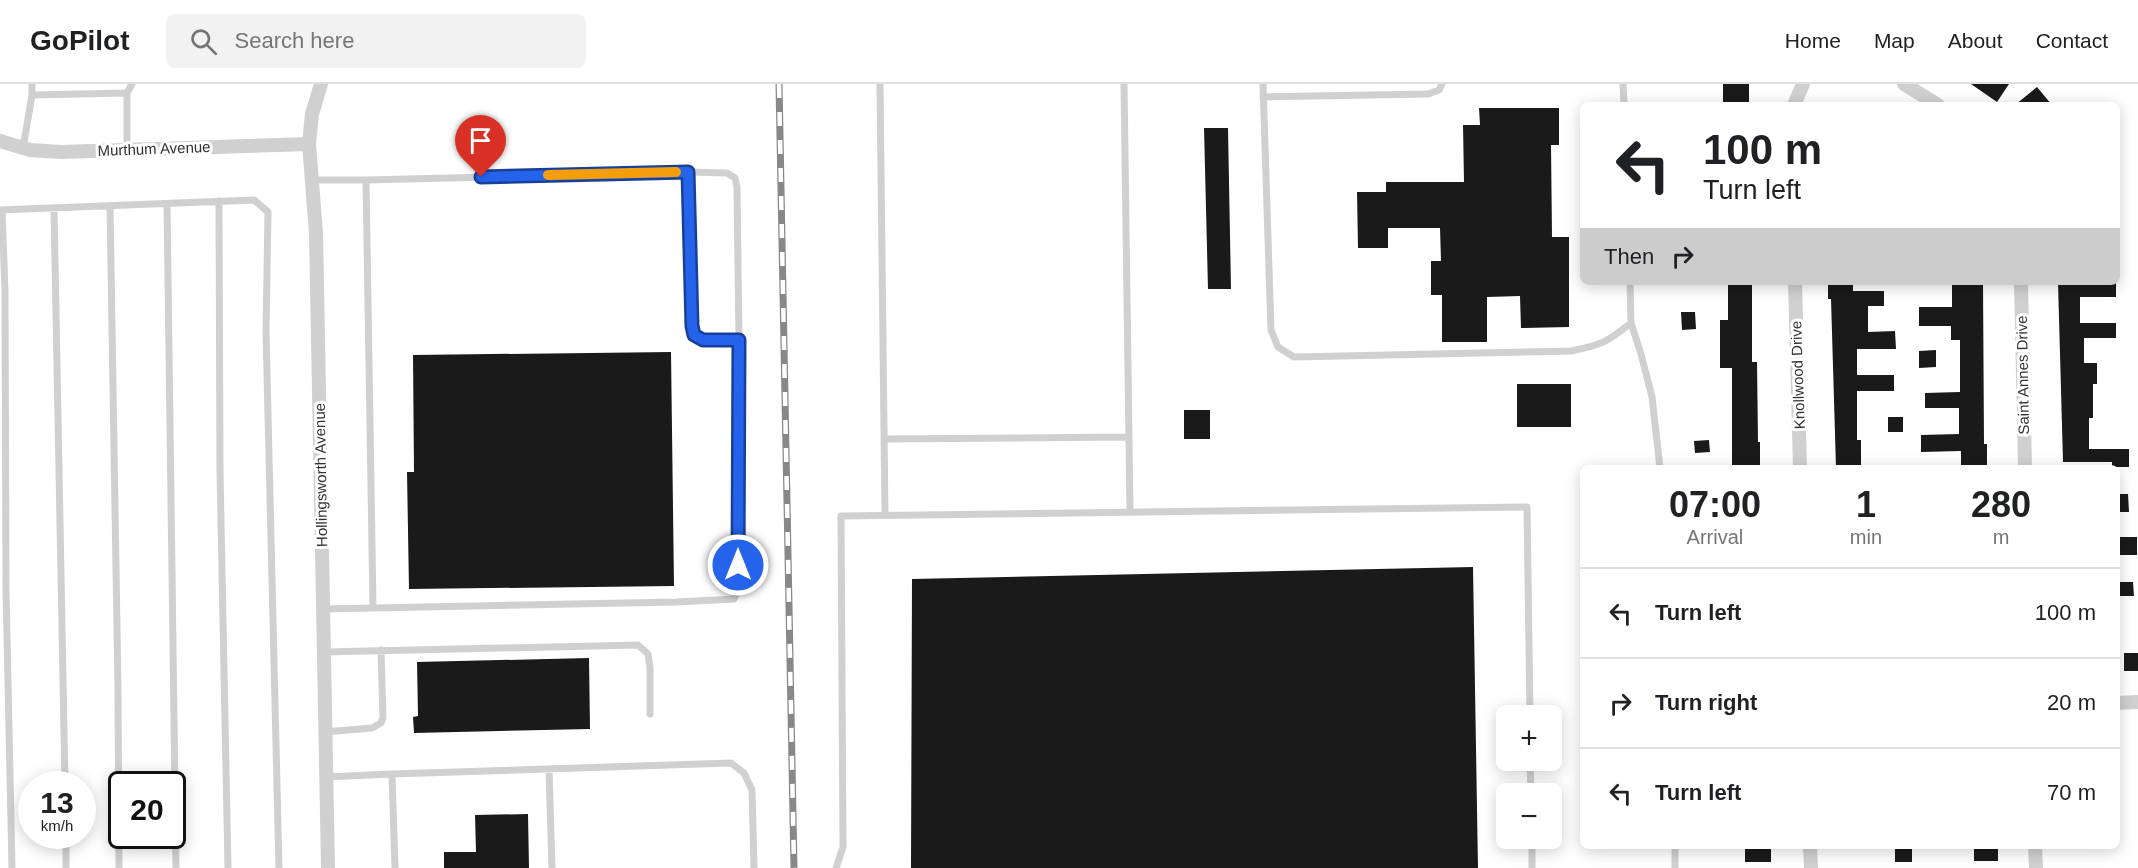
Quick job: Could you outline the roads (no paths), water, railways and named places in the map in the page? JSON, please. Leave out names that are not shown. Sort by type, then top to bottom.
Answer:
[{"type":"street","name":"Hollingsworth Avenue","points":[[321,84],[312,114],[309,144],[316,233],[328,868]]},
{"type":"street","points":[[1795,102],[1803,84]]},
{"type":"street","points":[[1904,84],[1933,102]]},
{"type":"street","name":"Murthum Avenue","points":[[0,141],[23,148],[61,152],[309,144]]},
{"type":"street","name":"Knollwood Drive","points":[[1795,285],[1800,465]]},
{"type":"street","name":"Saint Annes Drive","points":[[2021,285],[2025,465]]},
{"type":"street","points":[[2120,703],[2138,702]]},
{"type":"street","points":[[1810,849],[1810,868]]},
{"type":"street","points":[[2035,849],[2036,868]]},
{"type":"lane","points":[[23,148],[32,84]]},
{"type":"lane","points":[[127,150],[127,93],[132,84]]},
{"type":"lane","points":[[880,84],[885,515]]},
{"type":"lane","points":[[1124,84],[1130,511]]},
{"type":"lane","points":[[1263,84],[1271,330],[1278,347],[1294,357],[1571,351],[1594,347],[1608,341],[1631,323]]},
{"type":"lane","points":[[1263,97],[1428,94],[1439,90],[1442,84]]},
{"type":"lane","points":[[1623,84],[1624,102]]},
{"type":"lane","points":[[32,95],[127,93]]},
{"type":"lane","points":[[311,180],[688,172],[727,173],[735,178],[737,187],[738,588],[734,598],[712,601],[324,609]]},
{"type":"lane","points":[[688,172],[694,335],[703,340],[739,340]]},
{"type":"lane","points":[[366,180],[373,608]]},
{"type":"lane","points":[[12,868],[6,589],[5,291],[1,210],[254,200],[268,212],[266,332],[279,868]]},
{"type":"lane","points":[[219,201],[220,484],[228,868]]},
{"type":"lane","points":[[166,204],[176,868]]},
{"type":"lane","points":[[110,206],[119,868]]},
{"type":"lane","points":[[54,209],[65,771]]},
{"type":"lane","points":[[1630,285],[1631,323],[1652,397],[1660,465]]},
{"type":"lane","points":[[884,439],[1128,437]]},
{"type":"lane","points":[[836,868],[843,847],[841,516],[1527,507],[1530,705]]},
{"type":"lane","points":[[324,652],[638,645],[648,654],[650,714]]},
{"type":"lane","points":[[324,732],[372,728],[381,723],[383,718],[381,650]]},
{"type":"lane","points":[[326,777],[731,764],[744,773],[752,790],[754,868]]},
{"type":"lane","points":[[549,769],[552,868]]},
{"type":"lane","points":[[392,774],[395,868]]},
{"type":"lane","points":[[66,849],[66,868]]},
{"type":"lane","points":[[1532,849],[1532,868]]},
{"type":"lane","points":[[1675,849],[1675,868]]},
{"type":"railway","points":[[779,84],[794,868]]}]
